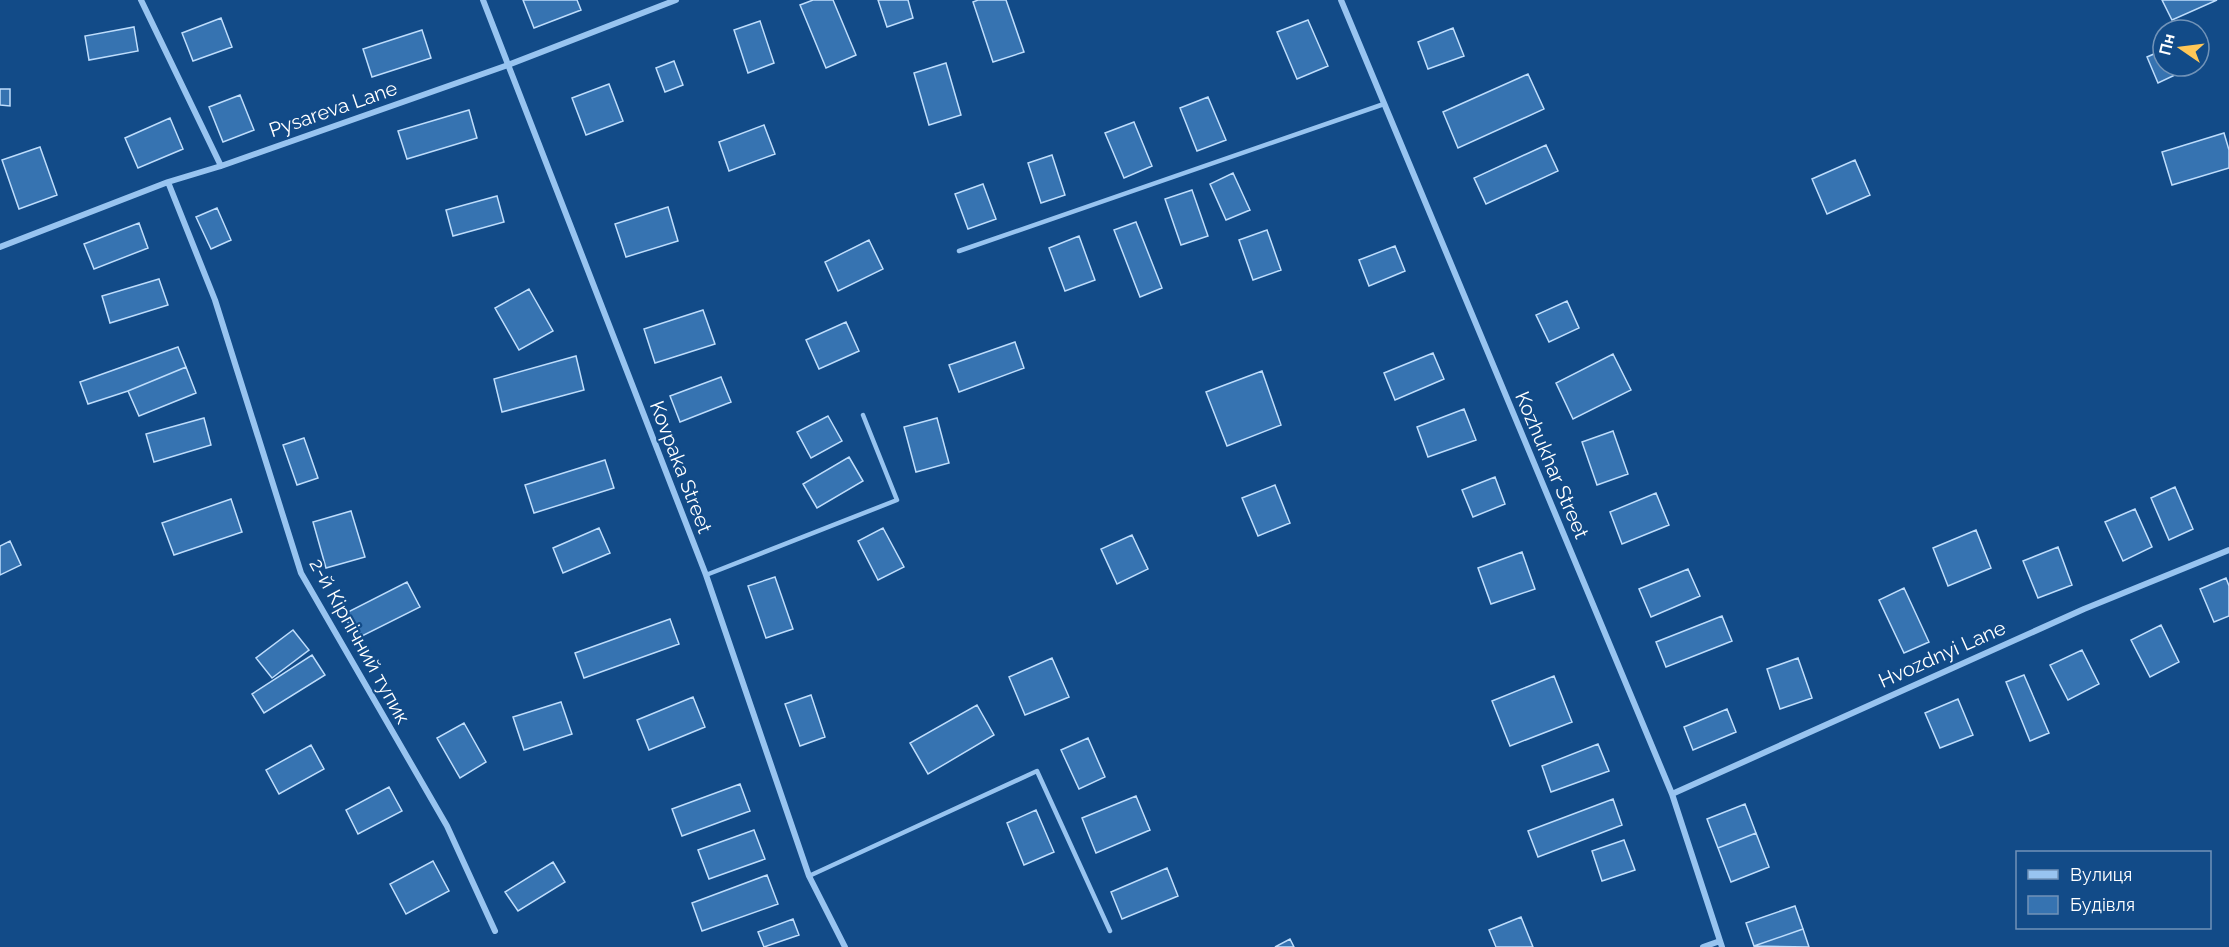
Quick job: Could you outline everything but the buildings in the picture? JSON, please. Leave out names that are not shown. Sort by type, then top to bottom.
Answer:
[{"type":"street","points":[[141,0],[221,166]]},
{"type":"street","name":"Kovpaka Street","points":[[483,0],[705,574],[809,876],[845,947]]},
{"type":"street","name":"Pysareva Lane","points":[[0,247],[168,182],[221,166],[507,65],[676,0]]},
{"type":"street","name":"Kozhukhar Street","points":[[1341,0],[1672,794],[1721,944]]},
{"type":"street","name":"2-й Кірпічний тупик","points":[[168,182],[215,300],[301,573],[447,826],[495,931]]},
{"type":"street","name":"Hvozdnyi Lane","points":[[1672,794],[2084,609],[2229,550]]},
{"type":"street","points":[[1703,947],[1721,944]]},
{"type":"lane","points":[[959,251],[1384,104]]},
{"type":"lane","points":[[705,574],[897,500],[863,415]]},
{"type":"lane","points":[[809,876],[1037,771],[1110,930]]}]
